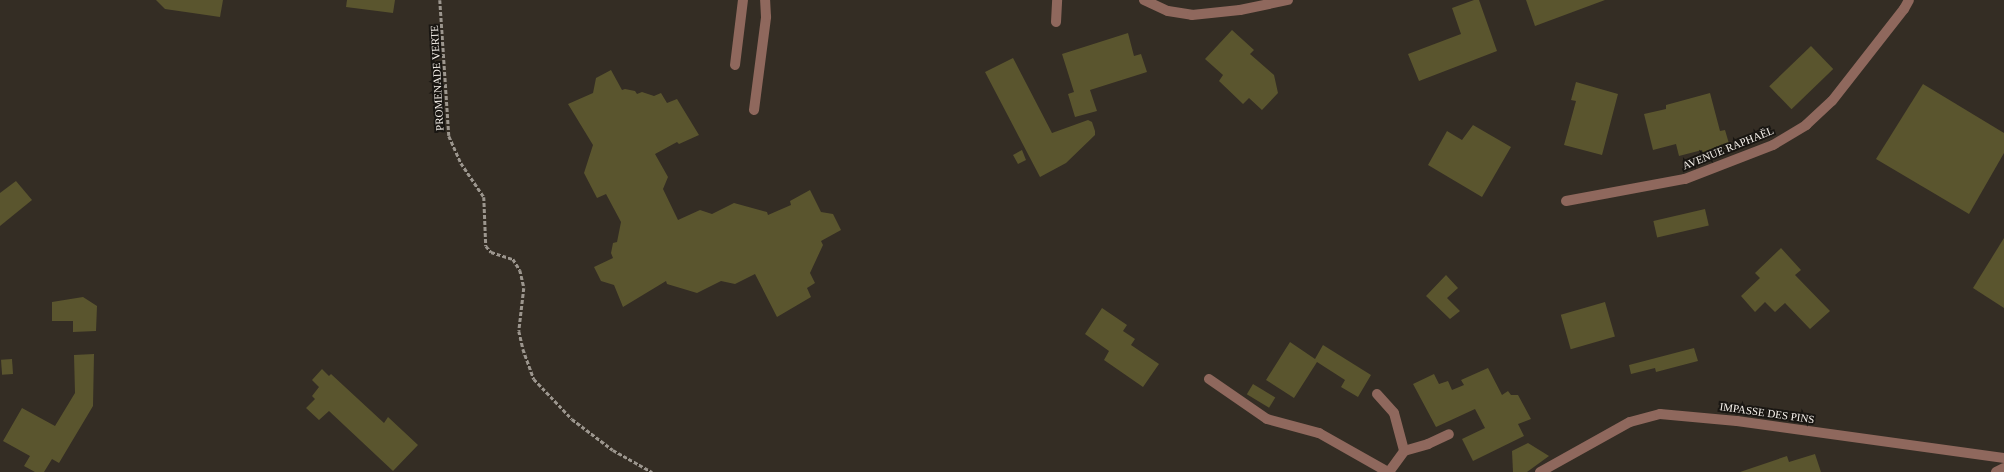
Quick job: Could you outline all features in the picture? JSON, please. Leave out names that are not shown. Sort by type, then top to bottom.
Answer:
[{"type":"street","points":[[735,66],[743,0]]},
{"type":"street","points":[[754,110],[766,17],[765,0]]},
{"type":"street","points":[[1056,22],[1058,0]]},
{"type":"street","points":[[1144,0],[1168,12],[1192,15],[1240,10],[1288,0]]},
{"type":"street","name":"AVENUE RAPHAËL","points":[[1566,201],[1685,179],[1773,145],[1806,125],[1832,101],[1904,9],[1909,0]]},
{"type":"street","points":[[1209,379],[1267,419],[1320,433],[1389,472],[1404,451],[1428,444],[1449,434]]},
{"type":"street","points":[[1376,394],[1394,413],[1404,451]]},
{"type":"street","name":"IMPASSE DES PINS","points":[[1540,472],[1630,422],[1660,414],[1737,421],[2004,458]]},
{"type":"street","points":[[1996,472],[2004,468]]},
{"type":"path","name":"PROMENADE VERTE","points":[[440,0],[449,136],[461,163],[484,197],[486,246],[492,252],[513,259],[520,270],[524,288],[520,331],[523,349],[534,379],[572,419],[613,450],[652,472]]},
{"type":"building","points":[[156,0],[223,0],[220,17],[165,9]]},
{"type":"building","points":[[347,0],[395,0],[393,13],[346,7]]},
{"type":"building","points":[[1474,0],[1479,0],[1497,51],[1419,81],[1408,54],[1461,34],[1452,8]]},
{"type":"building","points":[[1526,0],[1605,0],[1535,26]]},
{"type":"building","points":[[1232,30],[1254,50],[1250,54],[1274,75],[1278,93],[1262,110],[1249,98],[1243,104],[1219,81],[1223,75],[1205,59]]},
{"type":"building","points":[[1128,33],[1134,56],[1141,54],[1147,72],[1090,90],[1097,111],[1075,117],[1068,94],[1074,92],[1062,54]]},
{"type":"building","points":[[1811,46],[1833,69],[1792,109],[1769,86]]},
{"type":"building","points":[[1013,58],[1052,133],[1088,120],[1092,122],[1095,131],[1095,135],[1066,163],[1040,177],[985,72]]},
{"type":"building","points":[[611,70],[622,90],[625,89],[635,91],[637,94],[642,92],[654,96],[661,93],[667,103],[677,99],[699,135],[679,144],[677,142],[655,154],[668,177],[663,189],[678,220],[700,210],[712,214],[734,203],[767,212],[768,215],[791,205],[790,201],[810,190],[821,212],[833,214],[841,230],[821,241],[823,245],[810,273],[815,283],[807,288],[811,297],[777,317],[755,274],[735,284],[721,281],[697,293],[667,284],[666,281],[623,307],[614,285],[601,281],[594,267],[613,258],[611,253],[613,243],[617,242],[621,222],[606,194],[597,198],[584,173],[593,145],[568,104],[593,93],[596,78]]},
{"type":"building","points":[[1576,82],[1618,94],[1602,155],[1564,145],[1576,101],[1571,100]]},
{"type":"building","points":[[1923,84],[2004,133],[2004,153],[1969,214],[1876,159]]},
{"type":"building","points":[[1710,93],[1720,131],[1725,130],[1730,147],[1703,154],[1702,150],[1679,156],[1676,144],[1653,150],[1644,114],[1666,109],[1666,105]]},
{"type":"building","points":[[1473,125],[1511,147],[1482,197],[1428,165],[1447,131],[1462,140]]},
{"type":"building","points":[[1022,150],[1026,160],[1018,164],[1013,155]]},
{"type":"building","points":[[16,181],[32,200],[0,226],[0,193]]},
{"type":"building","points":[[1705,209],[1709,226],[1657,237],[1653,221]]},
{"type":"building","points":[[2004,238],[2004,308],[1973,288]]},
{"type":"building","points":[[1781,248],[1801,270],[1795,275],[1830,311],[1810,329],[1785,303],[1775,312],[1765,302],[1755,312],[1741,296],[1760,278],[1755,273]]},
{"type":"building","points":[[1446,275],[1458,288],[1447,298],[1460,311],[1450,319],[1426,296]]},
{"type":"building","points":[[83,297],[97,306],[96,331],[73,332],[73,321],[52,321],[52,302]]},
{"type":"building","points":[[1605,302],[1615,337],[1571,349],[1561,315]]},
{"type":"building","points":[[1102,308],[1127,325],[1123,331],[1135,339],[1131,345],[1159,364],[1143,387],[1104,360],[1109,351],[1085,334]]},
{"type":"building","points":[[1290,342],[1315,359],[1323,345],[1371,375],[1358,397],[1341,387],[1345,380],[1317,362],[1294,398],[1266,380]]},
{"type":"building","points":[[1694,348],[1698,361],[1656,372],[1655,368],[1631,374],[1629,365]]},
{"type":"building","points":[[94,354],[93,406],[59,463],[52,459],[44,472],[35,472],[24,466],[30,456],[3,441],[22,408],[55,426],[75,393],[74,355]]},
{"type":"building","points":[[12,359],[13,374],[2,375],[1,360]]},
{"type":"building","points":[[1488,368],[1502,395],[1508,391],[1511,395],[1518,395],[1531,419],[1518,424],[1524,436],[1473,461],[1462,439],[1485,428],[1475,409],[1436,427],[1413,384],[1434,374],[1439,384],[1448,381],[1452,390],[1464,385],[1461,380]]},
{"type":"building","points":[[322,369],[329,376],[331,374],[384,423],[388,417],[418,445],[393,471],[329,411],[319,420],[306,408],[315,399],[312,396],[319,387],[312,380]]},
{"type":"building","points":[[1253,384],[1275,397],[1269,408],[1247,394]]},
{"type":"building","points":[[1528,443],[1549,456],[1527,472],[1513,472],[1512,451]]},
{"type":"building","points":[[1815,454],[1821,472],[1740,472],[1787,456],[1789,462]]}]
